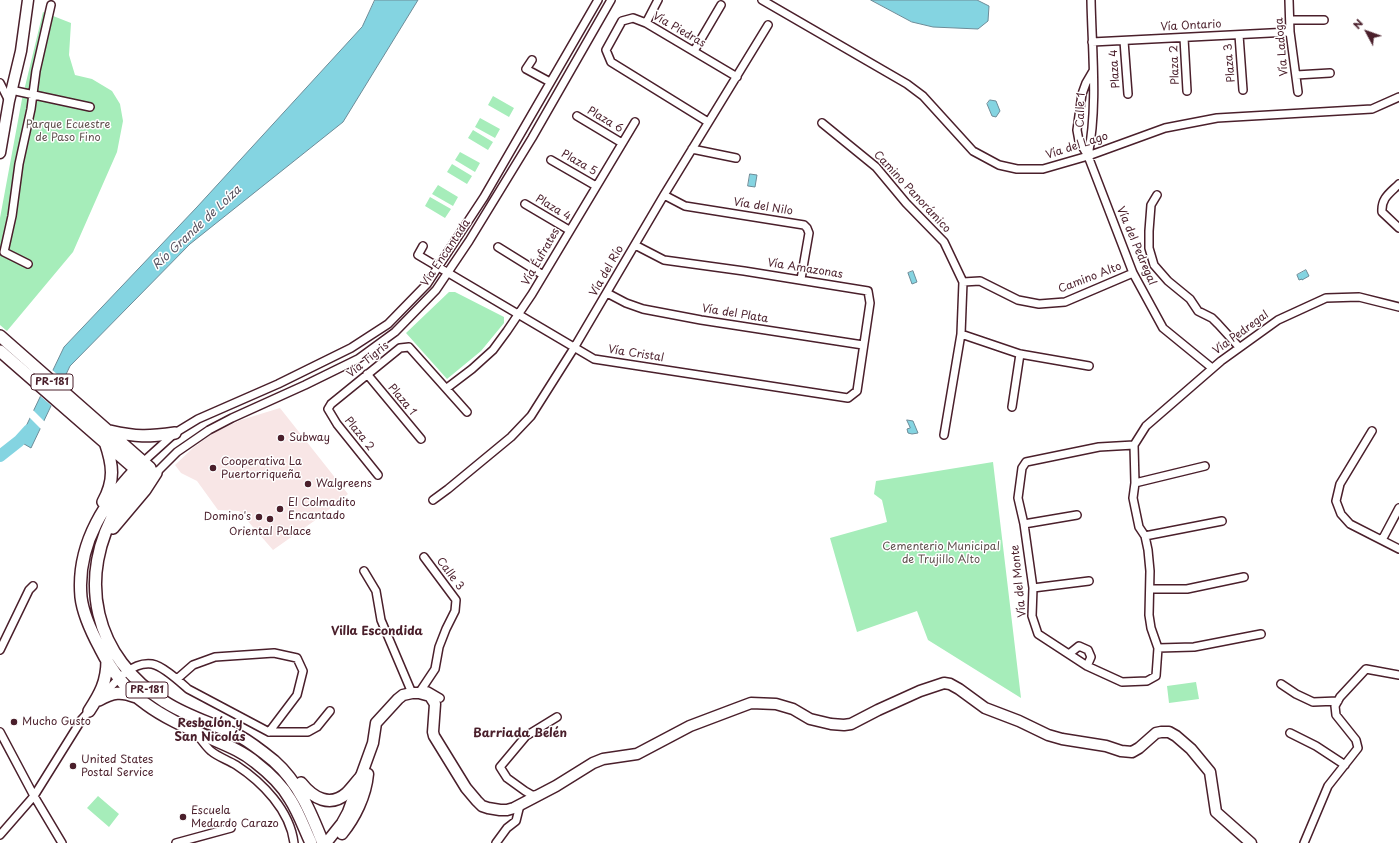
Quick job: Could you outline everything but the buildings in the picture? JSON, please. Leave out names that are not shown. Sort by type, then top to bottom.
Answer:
[{"type":"main road","points":[[0,153],[11,90],[21,51],[28,0]]},
{"type":"main road","name":"PR-181","points":[[0,336],[104,434]]},
{"type":"main road","name":"PR-181","points":[[0,351],[146,469]]},
{"type":"main road","points":[[88,538],[94,521],[106,497],[111,480],[111,459],[104,434],[139,437],[175,433]]},
{"type":"main road","name":"PR-181","points":[[146,469],[111,498],[88,538],[83,560],[81,598],[86,617],[94,636],[106,660],[118,678],[138,697],[157,711],[193,730],[243,753],[255,761],[289,797],[311,843]]},
{"type":"main road","name":"PR-181","points":[[146,469],[145,490],[102,541],[96,570],[95,585],[96,605],[106,637],[119,660],[149,692],[167,703],[239,736],[275,762],[292,780],[304,800],[324,843],[345,818],[362,776],[373,743],[376,723],[403,695],[418,691]]},
{"type":"main road","points":[[89,711],[104,683],[107,672],[106,660]]},
{"type":"main road","points":[[418,691],[430,696],[435,704],[434,736],[466,788],[482,806],[488,808],[507,810],[520,805],[593,763],[603,759],[637,754],[690,726],[735,708],[752,703],[776,704],[793,709],[810,719],[844,725],[851,724],[920,692],[944,683],[950,684],[959,689],[985,708],[1019,720],[1048,735],[1062,739],[1132,752],[1139,748],[1156,733],[1169,732],[1191,749],[1210,772],[1216,812],[1251,843]]},
{"type":"main road","points":[[99,700],[109,694],[120,693],[138,697]]},
{"type":"main road","name":"PR-181","points":[[334,843],[350,824],[361,802],[368,776],[368,758]]},
{"type":"main road","points":[[275,762],[284,765],[312,795],[321,799],[336,799],[342,796],[362,776]]},
{"type":"main road","points":[[297,813],[296,820],[304,843]]},
{"type":"main road","points":[[343,843],[349,831],[350,824]]},
{"type":"street","name":"Vía Encantada","points":[[146,469],[157,447],[175,433],[198,419],[278,384],[351,348],[388,324],[427,284],[484,197],[598,0]]},
{"type":"street","name":"Vía Encantada","points":[[146,469],[177,452],[209,430],[232,418],[358,359],[395,332],[436,290],[469,240],[532,138],[611,0]]},
{"type":"street","points":[[646,23],[658,0]]},
{"type":"street","name":"Vía del Lago","points":[[762,0],[907,84],[923,96],[973,151],[999,165],[1017,169],[1043,169],[1088,156],[1165,128],[1217,118],[1372,109],[1399,97]]},
{"type":"street","name":"Calle 1","points":[[1088,156],[1091,138],[1093,71],[1091,0]]},
{"type":"street","name":"Vía Ladoga","points":[[1289,0],[1290,32],[1298,92]]},
{"type":"street","points":[[28,264],[4,252],[12,216],[19,164],[32,95],[51,6]]},
{"type":"street","points":[[694,51],[721,6]]},
{"type":"street","name":"Vía Piedras","points":[[708,122],[611,62],[606,50],[622,21],[633,18],[646,23],[737,77]]},
{"type":"street","points":[[1290,20],[1324,20]]},
{"type":"street","name":"Vía del Río","points":[[433,500],[512,436],[531,416],[574,348],[664,195],[768,26]]},
{"type":"street","name":"Vía Ontario","points":[[1092,42],[1290,32]]},
{"type":"street","name":"Plaza 3","points":[[1239,35],[1243,90]]},
{"type":"street","name":"Plaza 2","points":[[1184,38],[1187,91]]},
{"type":"street","name":"Plaza 4","points":[[1124,41],[1128,94]]},
{"type":"street","points":[[532,60],[526,69],[550,82]]},
{"type":"street","name":"Calle 1","points":[[1088,156],[1079,141],[1077,130],[1082,94],[1093,71]]},
{"type":"street","points":[[1296,75],[1330,73]]},
{"type":"street","points":[[0,83],[9,101]]},
{"type":"street","points":[[11,90],[90,107]]},
{"type":"street","name":"Plaza 6","points":[[577,116],[622,143]]},
{"type":"street","name":"Vía Éufrates","points":[[447,388],[472,369],[493,350],[519,314],[635,122]]},
{"type":"street","name":"Camino Panorámico","points":[[822,123],[876,167],[906,204],[944,242],[963,282],[961,334],[944,435]]},
{"type":"street","points":[[692,149],[736,158]]},
{"type":"street","name":"Vía del Pedregal","points":[[1088,156],[1133,273],[1163,328],[1212,368]]},
{"type":"street","name":"Plaza 5","points":[[551,160],[596,186]]},
{"type":"street","points":[[1399,184],[1386,196],[1382,204],[1382,212],[1399,228]]},
{"type":"street","points":[[1157,194],[1151,205],[1149,231],[1149,248],[1154,265],[1168,281],[1190,299],[1198,311],[1212,318],[1239,347]]},
{"type":"street","name":"Vía del Nilo","points":[[664,195],[685,206],[804,225],[808,228],[809,233],[801,279]]},
{"type":"street","name":"Plaza 4","points":[[525,204],[569,230]]},
{"type":"street","name":"Vía Amazonas","points":[[634,245],[651,255],[664,260],[801,279],[868,291],[870,303],[856,391],[852,395]]},
{"type":"street","name":"Vía Cristal","points":[[423,246],[418,255],[594,359],[848,398],[852,395]]},
{"type":"street","points":[[498,247],[543,274]]},
{"type":"street","name":"Camino Alto","points":[[963,282],[980,281],[1018,300],[1039,304],[1065,302],[1133,273]]},
{"type":"street","name":"Vía del Plata","points":[[607,293],[626,303],[643,309],[701,320],[863,345]]},
{"type":"street","name":"Vía Pedregal","points":[[1212,368],[1278,320],[1326,298],[1359,298],[1399,307]]},
{"type":"street","points":[[961,334],[1020,354],[1089,366]]},
{"type":"street","name":"Vía Tigris","points":[[331,404],[400,348],[409,348],[447,388],[466,412]]},
{"type":"street","points":[[1012,407],[1020,354]]},
{"type":"street","points":[[1134,445],[1146,426],[1212,368]]},
{"type":"street","name":"Plaza 1","points":[[367,374],[420,439]]},
{"type":"street","name":"Plaza 2","points":[[331,404],[328,409],[331,416],[378,475]]},
{"type":"street","points":[[1372,431],[1340,484],[1336,501],[1340,514],[1350,524],[1399,549]]},
{"type":"street","name":"Vía del Monte","points":[[1134,445],[1135,483],[1133,498],[1139,527],[1145,536],[1150,570],[1150,621],[1158,648],[1156,676],[1147,681],[1122,682],[1087,666],[1038,634],[1032,616],[1032,588],[1024,524],[1018,498],[1022,468],[1026,462],[1099,447],[1134,445]]},
{"type":"street","points":[[1135,483],[1205,466]]},
{"type":"street","points":[[1382,540],[1399,508]]},
{"type":"street","points":[[1024,524],[1077,515]]},
{"type":"street","points":[[1145,536],[1222,521]]},
{"type":"street","name":"Calle 3","points":[[418,691],[435,669],[439,647],[455,611],[456,600],[424,557]]},
{"type":"street","points":[[364,571],[376,591],[381,620],[418,691],[440,698]]},
{"type":"street","points":[[1150,589],[1187,589],[1244,577]]},
{"type":"street","points":[[1032,588],[1089,581]]},
{"type":"street","points":[[0,650],[29,590],[33,586]]},
{"type":"street","points":[[1158,648],[1194,646],[1261,634]]},
{"type":"street","points":[[1069,654],[1079,646],[1088,650],[1091,657],[1087,666]]},
{"type":"street","points":[[176,679],[193,665],[215,657],[274,653],[297,658],[302,671],[297,695],[269,732]]},
{"type":"street","points":[[0,835],[34,796],[82,719],[118,678],[128,671],[145,664],[153,664],[188,688],[269,732],[308,732],[318,727],[330,711]]},
{"type":"street","points":[[1304,843],[1328,786],[1358,748],[1356,740],[1336,715],[1335,706],[1366,669],[1399,675]]},
{"type":"street","points":[[1281,684],[1296,694],[1313,702],[1338,701]]},
{"type":"street","points":[[539,795],[525,791],[507,778],[500,767],[526,736],[557,717]]},
{"type":"street","points":[[193,730],[212,751],[235,764],[262,786],[287,821],[294,843]]},
{"type":"street","points":[[0,732],[34,796],[62,843]]},
{"type":"street","points":[[1290,733],[1316,746],[1345,765]]},
{"type":"street","points":[[496,843],[507,828],[516,821],[520,805]]},
{"type":"street","points":[[176,843],[231,828]]},
{"type":"shaded area","points":[[280,408],[348,494],[317,519],[273,550],[239,511],[218,510],[197,481],[181,473],[175,465],[194,447],[215,432],[241,420]]},
{"type":"green space","name":"Parque Ecuestre de Paso Fino","points":[[43,12],[71,23],[69,55],[75,75],[92,79],[112,91],[120,104],[123,121],[117,152],[73,252],[7,331],[0,325],[0,218],[22,99]]},
{"type":"green space","points":[[493,96],[514,108],[509,117],[488,105]]},
{"type":"green space","points":[[480,118],[500,129],[495,138],[475,127]]},
{"type":"green space","points":[[473,130],[493,142],[488,150],[468,138]]},
{"type":"green space","points":[[460,152],[480,163],[475,172],[455,160]]},
{"type":"green space","points":[[452,164],[472,176],[467,184],[447,172]]},
{"type":"green space","points":[[438,185],[458,197],[453,206],[432,194]]},
{"type":"green space","points":[[430,197],[451,209],[445,218],[425,206]]},
{"type":"green space","points":[[449,292],[455,292],[504,317],[504,323],[481,351],[447,379],[406,333]]},
{"type":"green space","name":"Cementerio Municipal de Trujillo Alto","points":[[993,462],[1021,698],[928,640],[917,611],[857,632],[830,538],[887,522],[882,500],[874,494],[876,481]]},
{"type":"green space","points":[[1196,682],[1199,699],[1169,703],[1167,686]]},
{"type":"green space","points":[[98,796],[119,814],[109,827],[87,808]]},
{"type":"water","points":[[375,0],[418,0],[343,122],[190,244],[70,366],[31,448],[19,441],[64,347],[197,207],[362,27]]},
{"type":"water","points":[[871,0],[977,0],[989,6],[988,21],[978,29],[933,27],[912,22]]},
{"type":"water","points":[[990,100],[996,101],[1000,111],[996,117],[992,116],[987,104]]},
{"type":"water","points":[[750,174],[757,175],[755,187],[748,186]]},
{"type":"water","points":[[1306,270],[1309,276],[1299,280],[1297,275]]},
{"type":"water","points":[[913,271],[917,282],[912,284],[908,273]]},
{"type":"water","points":[[907,420],[913,421],[918,433],[908,433],[907,429],[910,428]]},
{"type":"pier","points":[[51,369],[65,381],[53,407],[39,395]]},
{"type":"pier","points":[[32,409],[45,422],[42,430],[29,417]]},
{"type":"waterway","name":"Río Grande de Loíza","points":[[0,456],[19,441],[29,430]]},
{"type":"place","name":"Subway","points":[[281,438]]},
{"type":"place","name":"Cooperativa La Puertorriqueña","points":[[213,468]]},
{"type":"place","name":"Walgreens","points":[[308,484]]},
{"type":"place","name":"El Colmadito Encantado","points":[[280,509]]},
{"type":"place","name":"Domino's","points":[[259,517]]},
{"type":"place","name":"Oriental Palace","points":[[270,519]]},
{"type":"place","name":"Mucho Gusto","points":[[14,722]]},
{"type":"place","name":"United States Postal Service","points":[[73,766]]},
{"type":"place","name":"Escuela Medardo Carazo","points":[[183,817]]},
{"type":"district","name":"Villa Escondida","points":[[377,632]]},
{"type":"district","name":"Resbalón y San Nicolás","points":[[210,731]]},
{"type":"district","name":"Barriada Belén","points":[[520,734]]}]
